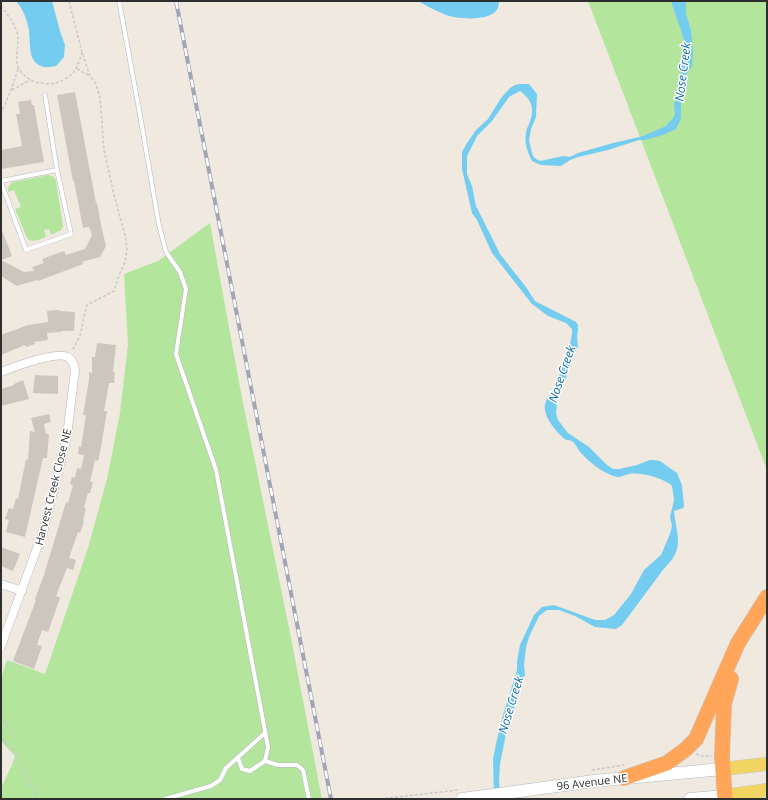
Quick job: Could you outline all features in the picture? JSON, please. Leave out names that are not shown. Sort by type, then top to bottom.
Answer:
[{"type":"highway","points":[[624,778],[667,763],[686,749],[696,739],[738,643],[767,597]]},
{"type":"highway","points":[[725,797],[722,769],[724,704],[736,663],[756,613]]},
{"type":"main road","points":[[722,769],[767,764]]},
{"type":"main road","name":"96 Avenue NE","points":[[462,799],[624,778],[722,769]]},
{"type":"main road","points":[[690,799],[725,797],[767,790]]},
{"type":"street","points":[[1,372],[27,362],[60,356],[69,358]]},
{"type":"street","name":"Harvest Creek Close NE","points":[[1,646],[43,532],[67,436],[75,370],[72,361],[69,358]]},
{"type":"street","points":[[1,584],[22,591]]},
{"type":"lane","points":[[118,1],[140,115],[158,225],[166,252],[180,272],[186,289],[176,354],[216,470],[268,747],[266,761],[250,771],[242,769],[238,758]]},
{"type":"lane","points":[[45,95],[57,170],[71,234],[26,250],[1,181],[57,170]]},
{"type":"lane","points":[[165,799],[210,786],[220,780],[226,768],[265,733]]},
{"type":"lane","points":[[266,761],[278,765],[297,765],[303,770],[309,799]]},
{"type":"path","points":[[69,358],[80,336],[86,308],[93,302],[114,291],[125,262],[127,250],[125,235],[107,163],[100,98],[96,84],[90,76],[82,52],[70,1]]},
{"type":"path","points":[[1,6],[10,18],[16,31],[16,59],[18,69],[1,114]]},
{"type":"path","points":[[18,69],[30,80],[42,84],[54,84],[66,78],[77,69],[82,52]]},
{"type":"path","points":[[77,69],[90,76]]},
{"type":"path","points":[[11,90],[30,80]]},
{"type":"path","points":[[1,716],[16,738]]},
{"type":"path","points":[[1,738],[14,750],[38,799]]},
{"type":"path","points":[[380,799],[446,791]]},
{"type":"green space","points":[[588,1],[766,1],[767,470]]},
{"type":"green space","points":[[49,175],[54,177],[56,181],[63,226],[61,230],[51,235],[49,229],[44,230],[46,237],[31,241],[27,238],[15,209],[21,207],[14,190],[8,192],[9,187],[13,182]]},
{"type":"green space","points":[[210,223],[241,393],[322,799],[1,799],[1,788],[15,756],[1,741],[1,678],[7,660],[45,674],[88,548],[107,479],[120,413],[128,345],[124,274],[158,261]]},
{"type":"water","points":[[16,1],[52,1],[65,45],[64,57],[56,66],[44,67],[38,65],[34,61],[30,50],[29,31],[25,16]]},
{"type":"water","points":[[418,1],[499,1],[499,6],[491,15],[471,18],[446,15]]},
{"type":"water","name":"Nose Creek","points":[[672,1],[686,1],[686,14],[691,30],[693,52],[692,66],[686,75],[687,85],[681,100],[681,118],[676,129],[663,135],[578,157],[561,166],[541,165],[532,161],[527,148],[526,132],[532,108],[527,97],[520,91],[509,97],[492,121],[477,136],[467,156],[467,174],[472,186],[476,206],[500,254],[535,301],[576,322],[578,325],[578,347],[572,356],[566,378],[558,395],[556,413],[558,420],[568,433],[589,447],[613,469],[637,465],[650,460],[660,461],[677,473],[682,485],[684,506],[683,508],[674,511],[678,535],[678,547],[673,558],[622,625],[616,629],[595,627],[575,616],[559,610],[547,610],[539,616],[526,647],[524,665],[525,675],[509,719],[500,764],[500,793],[494,797],[493,759],[496,744],[517,670],[520,645],[534,615],[542,607],[554,605],[595,620],[605,620],[614,615],[631,594],[644,570],[661,555],[672,526],[670,517],[674,500],[672,486],[663,480],[652,476],[639,474],[629,474],[616,477],[599,469],[580,452],[572,441],[566,440],[562,437],[550,423],[545,412],[545,406],[566,358],[572,335],[572,329],[566,323],[548,316],[532,304],[492,253],[477,220],[472,213],[462,169],[462,152],[476,130],[488,119],[501,98],[510,88],[520,84],[529,84],[537,94],[536,117],[531,129],[529,141],[533,156],[540,161],[563,156],[570,157],[578,153],[643,136],[666,126],[675,114],[674,104],[680,88],[680,76],[684,52],[684,41]]},
{"type":"building","points":[[75,92],[96,203],[106,246],[100,257],[82,262],[83,264],[38,281],[37,280],[17,286],[1,276],[1,260],[24,272],[34,271],[32,267],[44,263],[42,259],[64,251],[66,255],[85,249],[92,235],[89,227],[83,228],[57,95]]},
{"type":"building","points":[[31,100],[32,105],[34,105],[44,162],[1,169],[1,150],[22,146],[16,114],[20,114],[18,102]]},
{"type":"building","points":[[1,228],[12,256],[1,260]]},
{"type":"building","points":[[59,310],[75,312],[74,331],[47,333],[48,340],[34,342],[35,344],[26,347],[25,345],[1,355],[1,335],[28,325],[48,322],[47,311]]},
{"type":"building","points":[[97,343],[116,345],[113,372],[115,372],[114,383],[109,383],[104,411],[107,411],[101,447],[98,461],[95,460],[90,482],[93,482],[84,507],[86,508],[84,521],[80,533],[78,532],[69,558],[76,560],[73,570],[67,568],[56,596],[60,598],[48,632],[42,630],[37,645],[42,646],[34,669],[13,661],[36,600],[35,599],[44,575],[66,502],[68,503],[73,485],[70,484],[72,477],[75,478],[77,468],[81,469],[84,455],[78,454],[79,446],[81,447],[86,415],[83,415],[89,372],[92,373],[92,357],[95,357]]},
{"type":"building","points":[[35,375],[58,376],[58,394],[33,393]]},
{"type":"building","points":[[23,380],[29,399],[1,406],[1,389],[14,385]]},
{"type":"building","points":[[49,414],[51,422],[44,424],[46,434],[49,434],[47,458],[43,458],[25,537],[6,532],[9,520],[5,519],[9,508],[13,509],[16,498],[18,499],[26,459],[28,460],[30,431],[35,432],[31,418]]},
{"type":"building","points":[[1,547],[20,554],[13,571],[1,566]]},
{"type":"railway","points":[[176,1],[331,799]]}]
